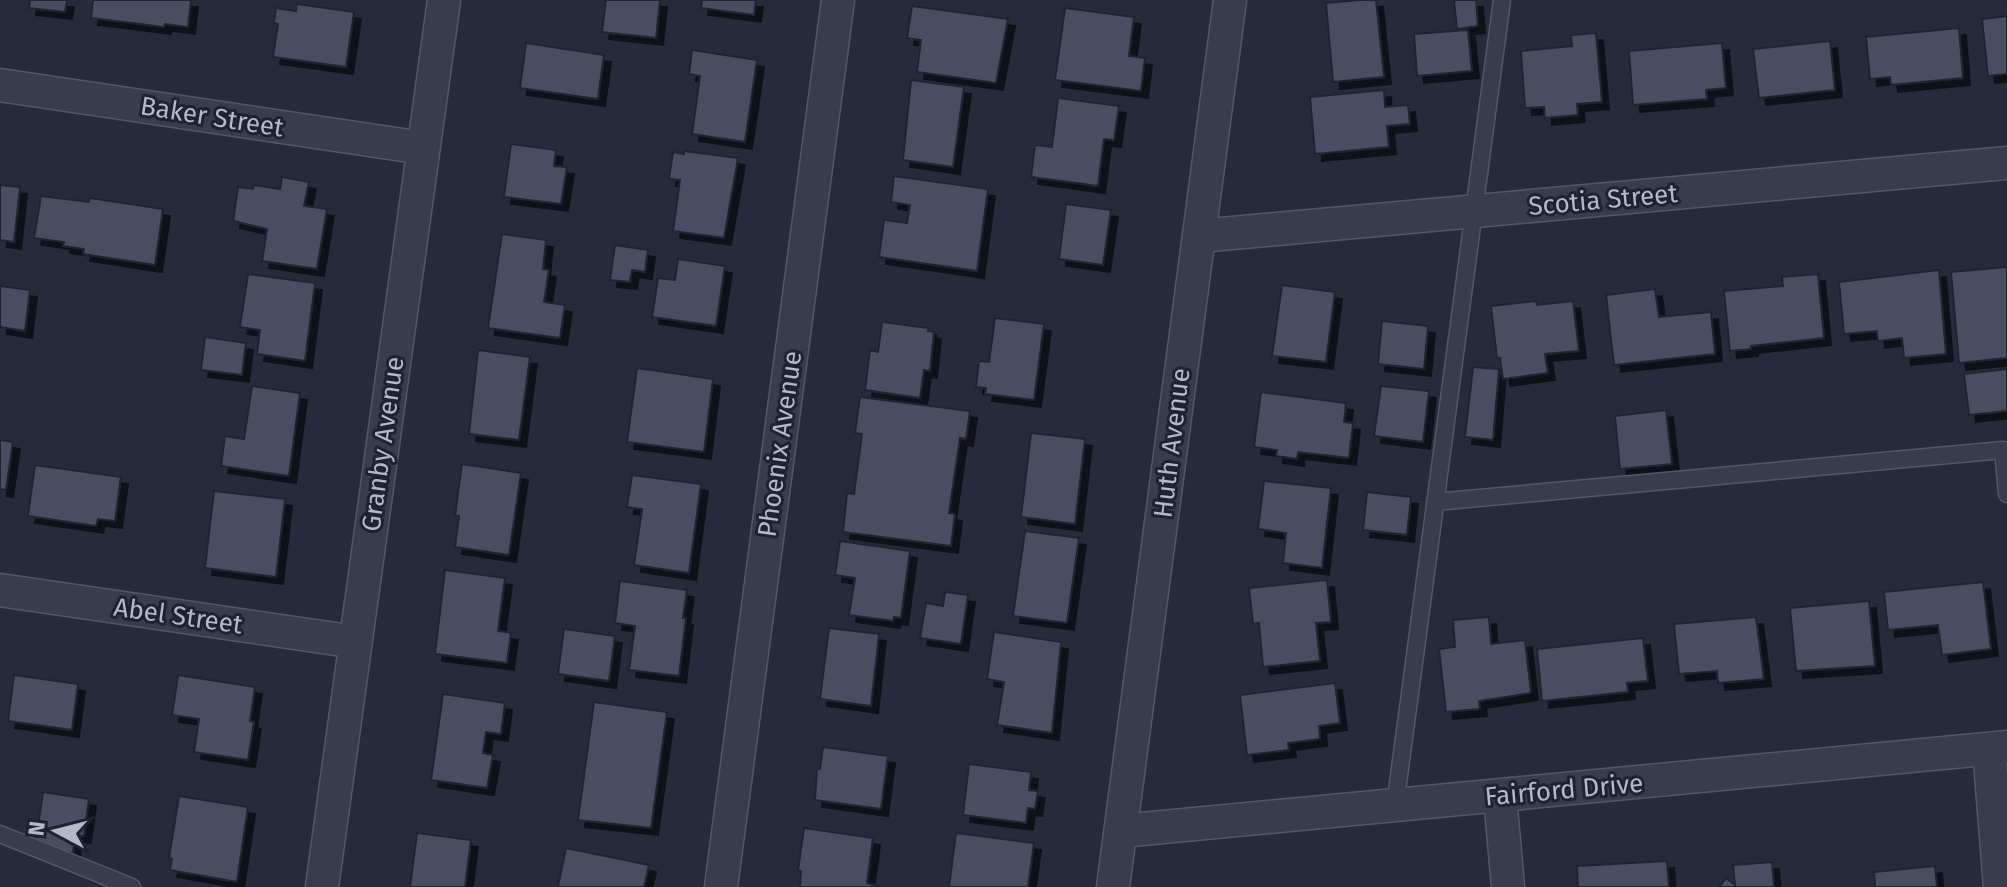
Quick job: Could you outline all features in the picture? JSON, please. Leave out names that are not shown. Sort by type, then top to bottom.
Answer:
[{"type":"street","name":"Granby Avenue","points":[[322,887],[444,0]]},
{"type":"street","name":"Phoenix Avenue","points":[[721,887],[838,0]]},
{"type":"street","name":"Huth Avenue","points":[[1113,887],[1230,0]]},
{"type":"street","name":"Baker Street","points":[[0,85],[423,148]]},
{"type":"street","name":"Scotia Street","points":[[1199,236],[2007,163]]},
{"type":"street","name":"Abel Street","points":[[0,590],[356,642]]},
{"type":"street","name":"Fairford Drive","points":[[1121,831],[1998,748]]},
{"type":"street","points":[[1998,748],[2000,887]]},
{"type":"street","points":[[1500,796],[1508,887]]},
{"type":"lane","points":[[1395,806],[1502,0]]},
{"type":"lane","points":[[1435,502],[2003,450],[2007,494]]},
{"type":"lane","points":[[0,834],[132,887]]},
{"type":"building","points":[[30,0],[67,0],[65,12],[29,8]]},
{"type":"building","points":[[93,0],[191,0],[188,27],[91,18]]},
{"type":"building","points":[[606,0],[660,0],[656,38],[602,32]]},
{"type":"building","points":[[702,0],[756,0],[754,15],[701,8]]},
{"type":"building","points":[[1376,0],[1384,77],[1333,82],[1326,3]]},
{"type":"building","points":[[1454,0],[1476,0],[1478,26],[1457,29]]},
{"type":"building","points":[[297,4],[354,12],[346,67],[273,57],[278,24],[274,23],[276,8],[296,11]]},
{"type":"building","points":[[912,6],[1008,19],[996,83],[917,72],[921,40],[907,38]]},
{"type":"building","points":[[1065,8],[1134,17],[1129,56],[1145,58],[1141,91],[1055,80]]},
{"type":"building","points":[[2007,16],[2007,74],[1988,76],[1982,19]]},
{"type":"building","points":[[1959,28],[1963,78],[1891,85],[1890,77],[1870,79],[1866,37]]},
{"type":"building","points":[[1468,30],[1472,71],[1417,76],[1414,34]]},
{"type":"building","points":[[1596,33],[1602,102],[1577,104],[1578,115],[1545,118],[1544,107],[1525,108],[1521,51],[1572,46],[1571,35]]},
{"type":"building","points":[[1830,41],[1835,90],[1759,98],[1753,49]]},
{"type":"building","points":[[526,43],[604,55],[598,99],[520,88]]},
{"type":"building","points":[[1722,43],[1726,88],[1706,90],[1707,99],[1633,105],[1629,51]]},
{"type":"building","points":[[692,50],[757,60],[745,142],[692,134],[700,76],[689,74]]},
{"type":"building","points":[[911,80],[964,87],[953,167],[903,160]]},
{"type":"building","points":[[1384,90],[1385,107],[1408,105],[1410,124],[1387,126],[1389,147],[1315,154],[1310,97]]},
{"type":"building","points":[[1058,98],[1119,106],[1114,140],[1104,139],[1098,186],[1031,177],[1035,145],[1052,147]]},
{"type":"building","points":[[511,144],[556,150],[554,166],[567,167],[561,204],[504,197]]},
{"type":"building","points":[[684,151],[738,158],[724,238],[673,231],[680,180],[669,179],[673,152],[684,154]]},
{"type":"building","points":[[894,176],[988,189],[977,271],[879,257],[884,220],[907,223],[910,205],[891,202]]},
{"type":"building","points":[[282,177],[309,182],[304,206],[327,209],[317,269],[262,261],[267,229],[233,221],[238,187],[253,189],[254,185],[280,189]]},
{"type":"building","points":[[0,185],[20,187],[14,242],[0,240]]},
{"type":"building","points":[[41,196],[89,202],[90,198],[163,209],[155,265],[83,254],[84,249],[63,246],[64,242],[34,238]]},
{"type":"building","points":[[1066,204],[1111,210],[1103,265],[1059,259]]},
{"type":"building","points":[[502,234],[546,240],[543,269],[549,270],[544,302],[565,305],[560,338],[488,328]]},
{"type":"building","points":[[615,245],[648,250],[645,272],[632,270],[630,282],[610,280]]},
{"type":"building","points":[[678,259],[725,266],[716,326],[652,317],[658,278],[675,280]]},
{"type":"building","points":[[2007,267],[2007,358],[1959,363],[1951,272]]},
{"type":"building","points":[[1939,270],[1946,354],[1904,358],[1902,338],[1878,341],[1877,331],[1844,334],[1839,282]]},
{"type":"building","points":[[248,274],[315,283],[305,361],[257,354],[260,330],[240,327]]},
{"type":"building","points":[[1818,274],[1824,338],[1730,351],[1724,291],[1783,286],[1782,277]]},
{"type":"building","points":[[1282,285],[1335,292],[1326,362],[1272,356]]},
{"type":"building","points":[[0,286],[30,290],[25,331],[0,327]]},
{"type":"building","points":[[1655,289],[1659,317],[1711,312],[1715,354],[1614,365],[1606,295]]},
{"type":"building","points":[[1536,301],[1537,305],[1573,301],[1579,351],[1545,354],[1548,373],[1503,379],[1500,358],[1497,358],[1491,306]]},
{"type":"building","points":[[995,318],[1044,324],[1034,400],[985,394],[986,388],[976,387],[979,361],[989,362]]},
{"type":"building","points":[[1382,321],[1428,326],[1424,369],[1378,364]]},
{"type":"building","points":[[882,322],[929,328],[928,331],[934,332],[930,371],[924,370],[920,398],[865,390],[870,350],[878,352]]},
{"type":"building","points":[[205,337],[246,343],[242,375],[201,370]]},
{"type":"building","points":[[478,350],[530,357],[519,440],[469,434]]},
{"type":"building","points":[[1473,367],[1499,369],[1493,440],[1465,437]]},
{"type":"building","points":[[637,368],[713,379],[704,452],[627,442]]},
{"type":"building","points":[[2007,369],[2007,411],[1969,415],[1964,374]]},
{"type":"building","points":[[252,386],[300,393],[289,476],[221,466],[225,436],[244,439]]},
{"type":"building","points":[[1381,386],[1429,391],[1423,442],[1374,436]]},
{"type":"building","points":[[1261,392],[1346,403],[1344,422],[1353,423],[1349,458],[1298,452],[1297,459],[1276,456],[1277,450],[1254,447]]},
{"type":"building","points":[[860,397],[970,411],[966,439],[960,438],[949,513],[955,514],[951,546],[843,532],[847,493],[854,494],[862,434],[855,433]]},
{"type":"building","points":[[1666,410],[1672,464],[1620,469],[1615,416]]},
{"type":"building","points":[[1031,433],[1085,439],[1075,524],[1021,517]]},
{"type":"building","points":[[0,440],[13,442],[6,490],[0,489]]},
{"type":"building","points":[[462,464],[521,473],[509,555],[455,547],[459,516],[455,515]]},
{"type":"building","points":[[35,465],[121,477],[115,521],[98,519],[96,526],[28,516]]},
{"type":"building","points":[[632,475],[701,484],[689,573],[634,565],[642,509],[627,507]]},
{"type":"building","points":[[1264,481],[1331,488],[1322,568],[1283,563],[1286,533],[1258,529]]},
{"type":"building","points":[[214,491],[285,499],[276,577],[205,568]]},
{"type":"building","points":[[1367,492],[1411,497],[1407,535],[1363,530]]},
{"type":"building","points":[[1025,531],[1079,538],[1067,623],[1013,616]]},
{"type":"building","points":[[840,541],[910,551],[901,618],[894,617],[893,621],[849,615],[855,578],[835,575]]},
{"type":"building","points":[[445,570],[505,578],[498,631],[511,633],[507,663],[435,654]]},
{"type":"building","points":[[1327,580],[1331,622],[1316,623],[1320,661],[1263,667],[1259,623],[1253,624],[1249,588]]},
{"type":"building","points":[[620,581],[687,590],[679,676],[629,670],[635,626],[615,623]]},
{"type":"building","points":[[1983,582],[1991,649],[1942,655],[1938,625],[1888,630],[1884,592]]},
{"type":"building","points":[[945,592],[968,595],[961,644],[920,638],[926,603],[943,606]]},
{"type":"building","points":[[1869,601],[1875,666],[1796,671],[1790,608]]},
{"type":"building","points":[[1489,617],[1491,644],[1525,640],[1531,693],[1479,701],[1480,709],[1446,712],[1439,649],[1455,647],[1453,620]]},
{"type":"building","points":[[1756,617],[1764,679],[1718,683],[1717,671],[1679,674],[1674,624]]},
{"type":"building","points":[[829,628],[879,634],[871,706],[820,699]]},
{"type":"building","points":[[564,629],[615,636],[609,681],[558,674]]},
{"type":"building","points":[[994,632],[1061,642],[1052,733],[997,725],[1004,682],[987,679]]},
{"type":"building","points":[[1643,638],[1648,681],[1627,683],[1628,692],[1542,701],[1537,649]]},
{"type":"building","points":[[14,675],[78,684],[72,730],[8,721]]},
{"type":"building","points":[[178,675],[255,687],[248,760],[194,752],[199,719],[172,715]]},
{"type":"building","points":[[1335,683],[1340,723],[1319,726],[1320,739],[1288,743],[1289,750],[1247,755],[1240,695]]},
{"type":"building","points":[[443,694],[505,703],[501,734],[486,732],[483,753],[493,755],[487,788],[431,780]]},
{"type":"building","points":[[594,702],[667,712],[651,828],[578,820]]},
{"type":"building","points":[[823,747],[888,756],[881,809],[815,800],[817,768],[820,769]]},
{"type":"building","points":[[969,764],[1031,772],[1029,790],[1038,791],[1035,809],[1028,808],[1026,823],[963,815]]},
{"type":"building","points":[[43,792],[89,799],[84,836],[75,835],[73,853],[35,847]]},
{"type":"building","points":[[179,796],[248,807],[237,882],[170,870],[172,859],[169,858]]},
{"type":"building","points":[[804,828],[873,838],[867,883],[881,887],[800,887],[801,871],[798,870]]},
{"type":"building","points":[[417,833],[471,840],[465,887],[410,887]]},
{"type":"building","points":[[956,833],[1034,843],[1028,887],[949,887]]},
{"type":"building","points":[[566,848],[649,865],[644,887],[558,887]]},
{"type":"building","points":[[1667,861],[1669,887],[1578,887],[1577,866]]},
{"type":"building","points":[[1772,862],[1774,887],[1719,887],[1726,878],[1735,885],[1733,865]]},
{"type":"building","points":[[1935,866],[1937,887],[1871,887],[1875,886],[1874,872]]}]
